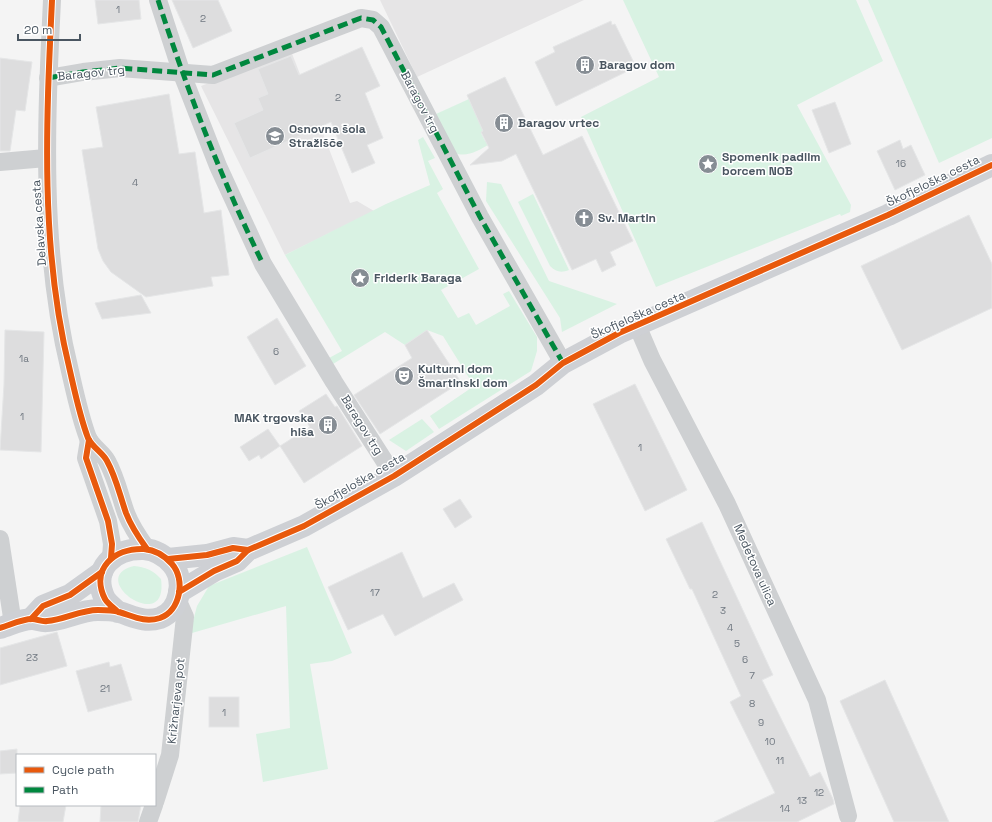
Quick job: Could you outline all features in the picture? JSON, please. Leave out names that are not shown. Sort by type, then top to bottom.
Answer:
[{"type":"street","name":"Delavska cesta","points":[[52,0],[46,158],[47,206],[58,311],[63,341],[81,415],[89,440],[107,460],[135,532],[147,549]]},
{"type":"street","points":[[158,0],[182,74]]},
{"type":"street","name":"Baragov trg","points":[[48,78],[120,68],[163,70],[182,74],[213,75],[361,18],[373,20],[381,27],[480,217],[563,363]]},
{"type":"street","name":"Baragov trg","points":[[182,74],[218,166],[263,264],[334,382],[394,476]]},
{"type":"street","points":[[0,162],[46,158]]},
{"type":"street","name":"Škofjeloška cesta","points":[[178,595],[214,572],[238,562],[248,550],[304,526],[394,476],[536,385],[563,363],[637,325],[670,312],[888,215],[992,165]]},
{"type":"street","name":"Medetova ulica","points":[[637,325],[654,364],[728,504],[817,700],[848,816]]},
{"type":"street","name":"Delavska cesta","points":[[89,440],[86,458],[108,521],[112,544],[106,565]]},
{"type":"street","points":[[0,539],[15,623]]},
{"type":"street","name":"Škofjeloška cesta","points":[[168,559],[207,555],[233,548],[248,550]]},
{"type":"street","points":[[147,549],[168,559],[176,569],[180,580],[178,595],[171,611],[160,618],[148,620],[132,618],[118,612],[97,610],[82,612],[47,621],[15,623],[43,606],[70,595],[121,551],[147,549]]},
{"type":"street","points":[[106,565],[101,588],[106,601],[118,612]]},
{"type":"street","name":"Križnarjeva pot","points":[[156,801],[170,754],[185,617],[178,595]]},
{"type":"street","name":"Križnarjeva pot","points":[[148,822],[154,806]]},
{"type":"shaded area","points":[[380,0],[584,0],[417,77]]},
{"type":"shaded area","name":"Osnovna šola Stražišče","points":[[291,51],[350,203],[357,201],[374,211],[285,255],[201,86]]},
{"type":"green space","points":[[623,0],[856,0],[883,61],[797,105],[851,205],[850,212],[841,216],[840,214],[656,287],[581,117],[659,77]]},
{"type":"green space","points":[[868,0],[992,0],[992,138],[939,163]]},
{"type":"green space","points":[[469,99],[483,131],[481,133],[485,141],[488,140],[490,144],[473,153],[464,155],[455,153],[436,114]]},
{"type":"green space","points":[[423,137],[435,158],[428,161],[443,189],[437,193],[479,269],[441,290],[458,318],[469,313],[476,325],[510,306],[503,294],[509,291],[537,337],[537,351],[531,371],[439,429],[430,416],[474,386],[443,336],[427,330],[405,345],[385,332],[333,364],[329,358],[342,351],[285,255],[386,204],[430,185],[418,140]]},
{"type":"green space","points":[[487,182],[501,184],[549,281],[617,304],[562,332],[560,318],[486,201]]},
{"type":"green space","points":[[533,194],[569,270],[554,270],[550,266],[518,202]]},
{"type":"green space","points":[[422,419],[434,432],[406,451],[389,440]]},
{"type":"green space","points":[[307,547],[352,653],[332,661],[310,664],[328,769],[263,782],[256,734],[290,728],[286,606],[192,633],[192,625],[197,606],[209,586]]},
{"type":"green space","points":[[134,566],[149,570],[161,579],[160,596],[153,603],[143,604],[132,599],[123,591],[118,581],[121,572]]},
{"type":"building","points":[[95,0],[139,0],[141,19],[98,24]]},
{"type":"building","points":[[172,0],[218,0],[232,31],[193,48]]},
{"type":"building","name":"Baragov dom","points":[[611,21],[612,25],[615,24],[636,67],[556,106],[535,62],[555,52],[553,47]]},
{"type":"building","points":[[362,47],[380,86],[365,93],[383,138],[367,145],[375,163],[352,173],[331,122],[250,158],[234,123],[263,110],[258,98],[268,94],[258,69],[291,56],[299,75]]},
{"type":"building","points":[[0,58],[32,62],[25,111],[16,110],[10,151],[0,151]]},
{"type":"building","name":"Sv. Martin","points":[[505,77],[543,155],[582,136],[633,241],[610,252],[616,265],[602,272],[596,259],[572,270],[516,154],[502,161],[470,165],[489,148],[481,132],[483,131],[467,95]]},
{"type":"building","points":[[169,94],[179,154],[195,152],[204,213],[221,210],[229,275],[211,277],[213,286],[146,297],[111,272],[103,261],[98,249],[82,150],[103,147],[96,107]]},
{"type":"building","points":[[835,102],[851,144],[829,153],[812,110]]},
{"type":"building","points":[[900,140],[903,149],[911,145],[925,175],[895,190],[877,151]]},
{"type":"building","points":[[969,215],[992,264],[992,308],[902,350],[861,266]]},
{"type":"building","points":[[141,295],[151,313],[102,319],[95,303]]},
{"type":"building","points":[[277,318],[306,366],[275,385],[247,337]]},
{"type":"building","points":[[5,330],[44,332],[41,452],[0,450],[4,384]]},
{"type":"building","points":[[427,330],[461,382],[380,434],[354,395],[412,358],[405,345]]},
{"type":"building","points":[[635,384],[687,490],[645,511],[593,404]]},
{"type":"building","name":"MAK trgovska hiša","points":[[326,394],[335,407],[337,406],[362,446],[304,483],[280,446],[310,427],[299,411]]},
{"type":"building","points":[[268,429],[280,446],[261,459],[259,455],[249,461],[240,447]]},
{"type":"building","points":[[460,499],[472,517],[455,528],[443,509]]},
{"type":"building","points":[[702,522],[773,675],[762,680],[810,777],[820,772],[833,799],[834,804],[797,822],[714,822],[775,793],[730,702],[741,696],[692,589],[690,589],[666,539]]},
{"type":"building","points":[[402,552],[423,598],[454,583],[463,600],[395,636],[383,614],[348,630],[328,587]]},
{"type":"building","points":[[57,632],[67,666],[0,685],[0,648]]},
{"type":"building","points":[[109,662],[110,667],[121,664],[132,700],[88,712],[76,671]]},
{"type":"building","points":[[885,680],[949,822],[894,822],[840,701]]},
{"type":"building","points":[[209,697],[239,697],[239,727],[209,727]]},
{"type":"building","points":[[17,749],[16,773],[0,774],[0,751]]},
{"type":"building","points":[[20,806],[66,806],[63,822],[18,822]]},
{"type":"building","points":[[101,806],[141,806],[138,822],[100,822]]},
{"type":"marked path","points":[[158,0],[206,134],[233,199],[263,264]]},
{"type":"marked path","points":[[48,78],[120,68],[213,75],[361,18],[373,20],[381,27],[480,217],[563,363]]},
{"type":"cycle path","points":[[52,0],[48,93],[48,186],[50,233],[60,325],[76,396],[88,438],[107,461],[128,518],[135,532],[147,549]]},
{"type":"cycle path","points":[[179,592],[214,571],[237,561],[248,550],[304,526],[394,476],[536,385],[563,363],[619,333],[888,215],[992,165]]},
{"type":"cycle path","points":[[89,440],[86,458],[108,521],[112,544],[111,558]]},
{"type":"cycle path","points":[[168,559],[207,555],[233,548],[248,550]]},
{"type":"cycle path","points":[[0,628],[24,620],[32,619],[43,621],[60,619],[91,610],[108,610],[117,611],[119,612],[124,614],[134,617],[149,620],[160,618],[172,609],[179,594],[179,578],[172,564],[160,554],[144,549],[123,552],[108,562],[103,570],[101,588],[106,601],[109,604],[116,610],[118,612]]},
{"type":"cycle path","points":[[31,619],[43,606],[70,595],[102,572]]},
{"type":"place","name":"Baragov dom","points":[[585,65]]},
{"type":"place","name":"Baragov vrtec","points":[[504,123]]},
{"type":"place","name":"Osnovna šola Stražišče","points":[[275,136]]},
{"type":"place","name":"Spomenik padlim borcem NOB","points":[[708,164]]},
{"type":"place","name":"Sv. Martin","points":[[584,218]]},
{"type":"place","name":"Friderik Baraga","points":[[360,278]]},
{"type":"place","name":"Kulturni dom Šmartinski dom","points":[[404,376]]},
{"type":"place","name":"MAK trgovska hiša","points":[[328,425]]}]
